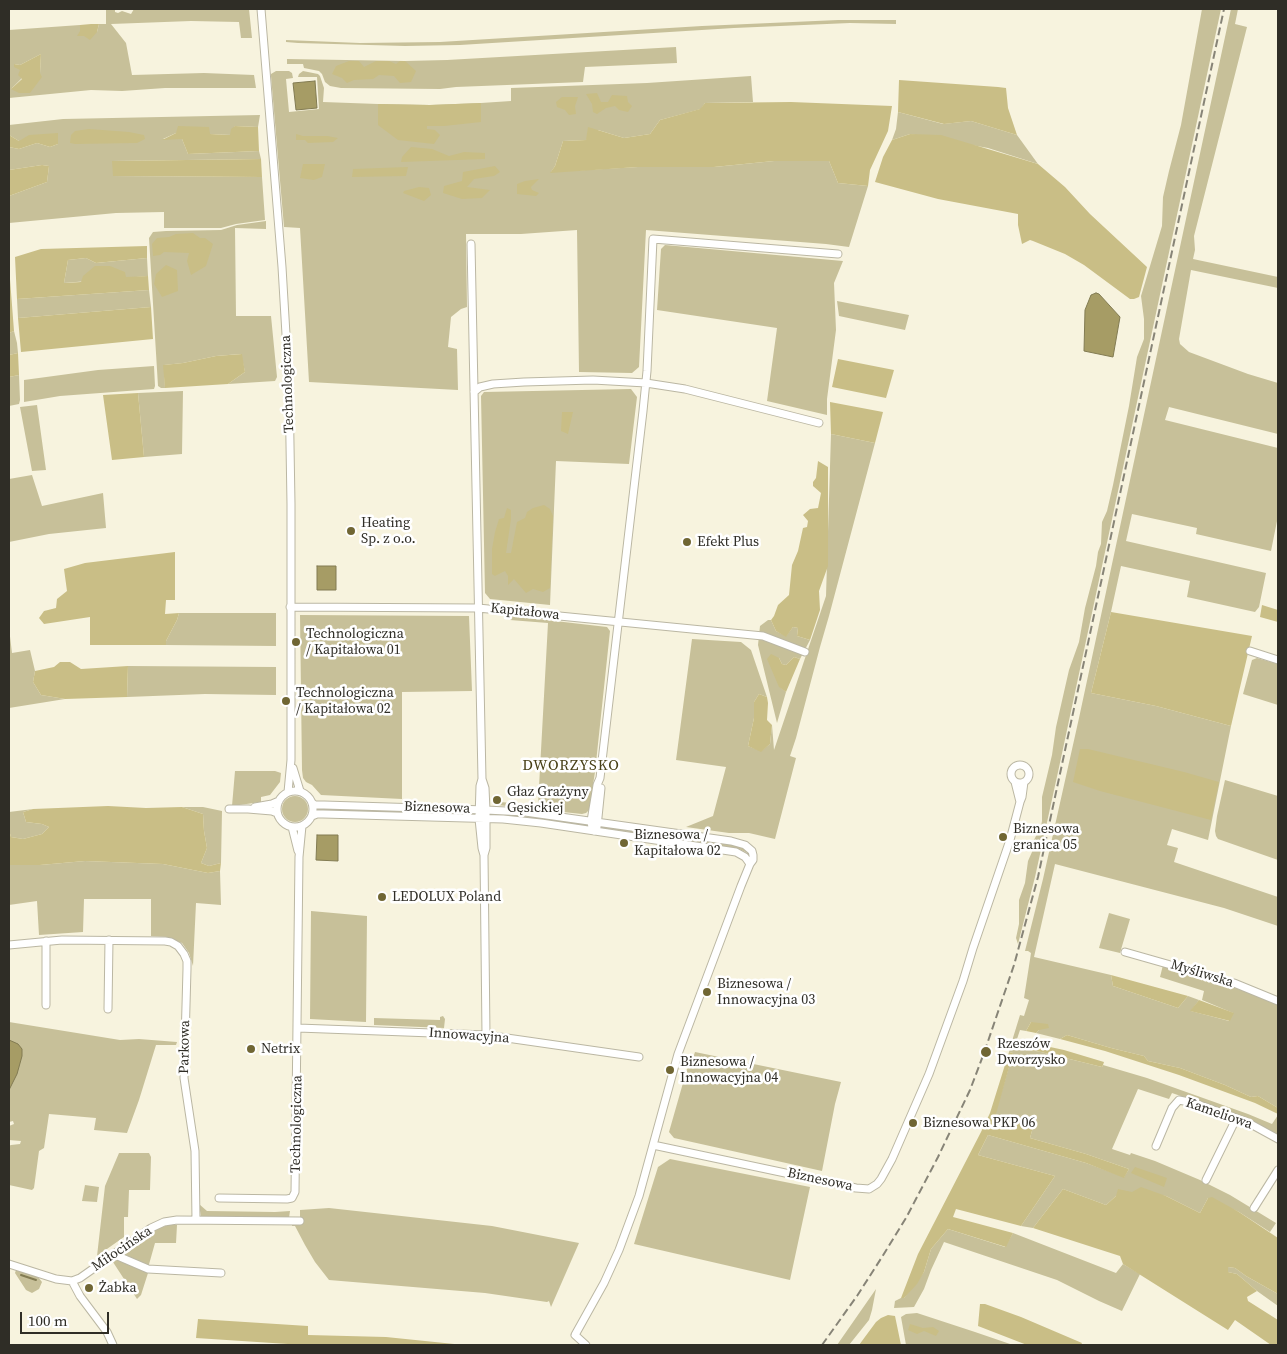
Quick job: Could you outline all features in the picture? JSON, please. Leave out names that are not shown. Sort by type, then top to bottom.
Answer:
[{"type":"street","name":"Technologiczna","points":[[261,9],[286,325],[290,457],[291,760],[288,792]]},
{"type":"street","points":[[594,831],[601,794],[600,778],[646,382],[653,239],[838,254]]},
{"type":"street","points":[[471,244],[486,1035]]},
{"type":"street","points":[[474,392],[480,387],[493,384],[524,382],[600,380],[646,382],[693,391],[819,423]]},
{"type":"street","name":"Kapitałowa","points":[[290,607],[478,608],[758,636],[769,638],[805,652]]},
{"type":"street","points":[[1250,651],[1278,660]]},
{"type":"street","name":"Technologiczna","points":[[291,760],[300,791]]},
{"type":"street","points":[[1019,764],[1025,766],[1029,771],[1028,777],[1024,782],[1020,802],[1015,782],[1011,778],[1010,772],[1019,764]]},
{"type":"street","points":[[1015,782],[1024,782]]},
{"type":"street","points":[[300,791],[306,794],[312,803],[312,816],[302,826],[292,827],[283,822],[277,808],[283,795],[288,792],[300,791]]},
{"type":"street","points":[[228,809],[248,808],[279,801]]},
{"type":"street","name":"Biznesowa","points":[[653,1145],[856,1188],[869,1189],[877,1184],[882,1179],[892,1159],[929,1074],[963,981],[1010,840],[1020,802]]},
{"type":"street","name":"Biznesowa","points":[[312,803],[315,805],[525,812],[740,843],[752,850],[753,858],[750,864],[745,857],[736,852],[541,823],[482,819],[317,814],[312,816]]},
{"type":"street","points":[[248,808],[278,813]]},
{"type":"street","name":"Technologiczna","points":[[219,1198],[287,1199],[292,1198],[295,1192],[302,826]]},
{"type":"street","name":"Technologiczna","points":[[292,827],[300,857]]},
{"type":"street","points":[[586,1345],[575,1335],[619,1250],[639,1196],[678,1054],[750,864]]},
{"type":"street","points":[[108,1009],[109,940]]},
{"type":"street","points":[[46,941],[46,1004]]},
{"type":"street","name":"Parkowa","points":[[9,945],[46,941],[165,941],[178,946],[184,954],[187,961],[184,1078],[195,1152],[196,1220]]},
{"type":"street","name":"Myśliwska","points":[[1125,952],[1234,983],[1278,1001]]},
{"type":"street","name":"Innowacyjna","points":[[298,1028],[486,1035],[639,1057]]},
{"type":"street","name":"Kameliowa","points":[[1156,1146],[1172,1108],[1179,1100],[1194,1103],[1259,1128],[1278,1139]]},
{"type":"street","points":[[1206,1180],[1236,1119]]},
{"type":"street","points":[[1254,1208],[1278,1170]]},
{"type":"street","name":"Miłocińska","points":[[72,1281],[80,1278],[151,1228],[164,1222],[177,1220],[300,1221]]},
{"type":"street","points":[[113,1254],[148,1270],[221,1273]]},
{"type":"street","points":[[9,1264],[56,1279],[72,1281],[80,1296],[107,1332],[113,1345]]},
{"type":"shaded area","points":[[106,9],[115,9],[115,12],[118,13],[122,11],[131,14],[134,9],[249,9],[252,38],[241,38],[239,22],[191,21],[111,24],[126,43],[132,75],[204,73],[254,75],[256,88],[91,90],[9,98],[9,30],[80,25],[80,31],[97,32],[99,24],[106,24]],"holes":[[[41,54],[40,73],[11,89],[22,78],[21,70],[14,64],[20,65]]]},
{"type":"shaded area","points":[[1202,9],[1221,9],[1058,772],[1018,944],[1016,938],[1019,924],[1019,900],[1025,883],[1033,842],[1041,826],[1042,797],[1052,755],[1056,727],[1069,670],[1079,642],[1085,608],[1101,544],[1102,522],[1107,511],[1113,485],[1137,357],[1144,339],[1141,296],[1162,226],[1163,197],[1181,125]]},
{"type":"shaded area","points":[[1231,9],[1238,9],[1235,24],[1247,27],[1194,236],[1195,250],[1193,259],[1278,277],[1278,288],[1191,270],[1179,339],[1180,344],[1189,352],[1278,383],[1278,434],[1169,407],[1165,420],[1278,448],[1278,516],[1271,551],[1196,534],[1197,528],[1132,514],[1126,541],[1266,573],[1259,607],[1255,612],[1187,597],[1190,581],[1121,566],[1091,693],[1156,706],[1231,726],[1208,840],[1172,829],[1167,845],[1178,848],[1174,862],[1278,897],[1278,926],[1224,908],[1055,864],[1034,957],[1111,975],[1113,986],[1178,1008],[1188,996],[1199,1000],[1191,1011],[1229,1021],[1233,1013],[1202,1000],[1204,991],[1160,977],[1163,965],[1278,1003],[1278,1108],[1258,1096],[1251,1097],[1180,1068],[1148,1061],[1144,1056],[1067,1035],[1060,1039],[1036,1033],[1039,1030],[1031,1022],[1026,1031],[1020,1030],[1016,1042],[1019,1043],[1019,1048],[1102,1067],[1103,1065],[1147,1078],[1272,1124],[1278,1115],[1278,1136],[1267,1129],[1172,1093],[1169,1099],[1138,1089],[1112,1149],[1155,1161],[1200,1180],[1230,1195],[1276,1223],[1270,1232],[1239,1212],[1208,1198],[1200,1213],[1166,1196],[1132,1192],[1116,1196],[1106,1205],[1063,1189],[1033,1228],[1021,1226],[1055,1176],[978,1155],[988,1135],[1086,1163],[1124,1177],[1129,1169],[1030,1138],[1033,1127],[995,1114],[1013,1053],[1009,1052],[1012,1041],[1020,1015],[1024,1016],[1029,1000],[1024,998],[1031,953],[1025,951],[1079,718]]},
{"type":"shaded area","points":[[838,20],[896,20],[896,24],[850,23],[734,28],[460,45],[405,46],[286,42],[286,40],[360,43],[440,42],[702,26]]},
{"type":"shaded area","points":[[99,24],[97,32],[90,40],[84,36],[77,36],[80,31],[80,25]]},
{"type":"shaded area","points":[[676,47],[677,63],[585,67],[583,82],[440,89],[341,88],[330,86],[325,82],[319,71],[304,68],[303,64],[287,64],[287,59],[447,60]]},
{"type":"shaded area","points":[[41,54],[40,73],[42,77],[30,93],[19,93],[11,89],[22,79],[18,75],[20,70],[14,67],[14,64],[20,65]]},
{"type":"shaded area","points":[[349,61],[359,61],[364,67],[376,61],[389,61],[396,64],[400,61],[405,61],[416,71],[411,82],[400,83],[394,76],[379,75],[373,79],[354,80],[347,83],[342,78],[332,74],[336,66]]},
{"type":"shaded area","points":[[276,71],[289,71],[292,73],[293,78],[286,79],[289,112],[319,109],[317,77],[298,77],[303,71],[320,76],[324,88],[323,102],[430,105],[511,101],[511,88],[647,83],[751,76],[753,102],[705,103],[701,109],[660,120],[650,134],[624,138],[598,130],[586,140],[563,141],[555,166],[551,172],[638,167],[714,167],[774,161],[829,161],[838,183],[868,186],[849,247],[646,230],[639,367],[632,373],[579,372],[577,230],[521,234],[466,234],[467,307],[451,317],[448,347],[457,349],[458,390],[309,382],[300,228],[284,227],[271,76]]},
{"type":"shaded area","points":[[899,80],[1006,88],[1008,108],[1017,135],[971,121],[944,124],[898,112]]},
{"type":"shaded area","points":[[315,81],[317,108],[296,110],[293,83]]},
{"type":"shaded area","points":[[597,93],[601,102],[608,102],[612,95],[627,96],[628,102],[632,106],[628,112],[619,110],[615,106],[606,108],[597,114],[593,112],[592,104],[586,94]]},
{"type":"shaded area","points":[[562,97],[578,97],[575,106],[576,114],[569,115],[565,110],[557,107],[556,102]]},
{"type":"shaded area","points":[[791,102],[892,106],[888,131],[870,170],[868,186],[838,183],[829,161],[774,161],[714,167],[638,167],[550,173],[555,166],[563,141],[586,140],[588,127],[624,138],[650,134],[660,120],[700,109],[705,103]]},
{"type":"shaded area","points":[[481,103],[481,122],[427,126],[427,129],[435,130],[440,135],[434,144],[398,140],[378,125],[378,104],[430,105]]},
{"type":"shaded area","points":[[898,112],[943,124],[971,121],[1017,135],[1038,164],[988,148],[910,134],[892,140],[896,129]]},
{"type":"shaded area","points":[[260,115],[258,127],[235,126],[231,135],[209,134],[209,127],[176,133],[163,139],[182,139],[188,154],[259,151],[261,159],[113,161],[113,176],[262,177],[265,220],[221,228],[164,228],[164,212],[116,213],[9,223],[9,196],[47,182],[49,166],[42,165],[9,170],[9,147],[19,149],[37,143],[50,147],[58,144],[19,141],[9,135],[9,125],[63,119]]},
{"type":"shaded area","points":[[178,126],[209,127],[210,134],[230,135],[231,129],[235,126],[258,127],[259,151],[188,154],[182,139],[162,140],[176,133]]},
{"type":"shaded area","points":[[89,129],[129,132],[144,135],[145,139],[137,143],[70,143],[71,135],[75,131]]},
{"type":"shaded area","points":[[58,133],[58,144],[50,147],[37,143],[19,149],[9,147],[9,135],[19,141],[29,135]]},
{"type":"shaded area","points":[[296,134],[338,138],[333,142],[308,143],[305,140],[296,140]]},
{"type":"shaded area","points":[[910,134],[941,135],[1038,164],[1065,187],[1090,214],[1147,267],[1139,297],[1130,299],[1084,265],[1065,254],[1030,240],[1022,244],[1018,214],[938,199],[875,182],[883,157],[892,140]]},
{"type":"shaded area","points":[[411,147],[432,149],[449,156],[464,152],[485,153],[485,159],[401,162],[402,157]]},
{"type":"shaded area","points":[[261,159],[262,177],[113,176],[112,161]]},
{"type":"shaded area","points":[[303,164],[325,164],[322,177],[314,180],[300,178]]},
{"type":"shaded area","points":[[42,165],[49,166],[47,182],[9,196],[9,170]]},
{"type":"shaded area","points":[[495,166],[500,172],[494,176],[474,179],[467,187],[490,190],[482,198],[462,199],[443,193],[444,186],[462,181],[463,172]]},
{"type":"shaded area","points":[[408,167],[406,176],[352,177],[353,169]]},
{"type":"shaded area","points":[[539,179],[531,187],[532,190],[539,193],[536,196],[517,194],[517,184]]},
{"type":"shaded area","points":[[419,187],[429,188],[431,195],[424,201],[403,193],[404,191]]},
{"type":"shaded area","points":[[266,221],[266,229],[235,228],[236,316],[271,316],[277,377],[275,381],[228,384],[245,372],[241,354],[216,356],[164,365],[165,388],[161,388],[158,386],[149,238],[153,232],[221,230],[237,225]]},
{"type":"shaded area","points":[[193,233],[213,244],[206,266],[191,275],[187,261],[189,253],[164,252],[153,256],[152,244],[157,238]]},
{"type":"shaded area","points":[[665,245],[843,261],[834,283],[836,330],[827,399],[827,415],[767,401],[777,328],[657,310],[661,249]]},
{"type":"shaded area","points":[[147,246],[147,258],[96,263],[86,258],[68,260],[64,283],[81,282],[83,276],[95,266],[110,266],[125,272],[126,277],[148,276],[149,290],[17,299],[15,257],[41,249]]},
{"type":"shaded area","points":[[86,258],[96,263],[147,258],[148,276],[64,283],[68,260]]},
{"type":"shaded area","points":[[166,265],[177,270],[178,291],[162,297],[154,284],[156,274]]},
{"type":"shaded area","points":[[9,279],[14,331],[9,333]]},
{"type":"shaded area","points":[[149,290],[151,307],[18,318],[17,299]]},
{"type":"shaded area","points":[[1096,293],[1120,317],[1113,357],[1084,351],[1085,310],[1091,295]]},
{"type":"shaded area","points":[[837,301],[909,315],[905,330],[839,316]]},
{"type":"shaded area","points":[[151,307],[153,339],[21,352],[18,318]]},
{"type":"shaded area","points":[[14,331],[18,353],[9,355],[9,333]]},
{"type":"shaded area","points":[[18,353],[19,375],[9,377],[9,355]]},
{"type":"shaded area","points":[[242,354],[245,372],[228,384],[165,388],[163,365],[216,356]]},
{"type":"shaded area","points":[[838,359],[894,370],[886,398],[832,387]]},
{"type":"shaded area","points":[[154,366],[154,389],[60,396],[24,402],[24,380],[98,370]]},
{"type":"shaded area","points":[[19,375],[19,404],[9,406],[9,377]]},
{"type":"shaded area","points":[[631,389],[637,397],[629,464],[556,461],[550,605],[490,599],[485,593],[481,396],[484,392]]},
{"type":"shaded area","points":[[183,391],[182,454],[144,457],[138,393]]},
{"type":"shaded area","points":[[138,393],[144,457],[112,460],[103,395]]},
{"type":"shaded area","points":[[830,402],[883,412],[875,443],[831,434]]},
{"type":"shaded area","points":[[37,405],[46,470],[32,471],[20,407]]},
{"type":"shaded area","points":[[562,412],[573,412],[568,434],[561,431]]},
{"type":"shaded area","points":[[831,434],[875,443],[790,756],[796,758],[775,839],[749,833],[729,833],[686,827],[713,816],[726,767],[676,760],[692,639],[741,642],[751,650],[767,697],[759,694],[754,702],[754,718],[748,746],[761,751],[770,744],[772,725],[774,750],[826,596]]},
{"type":"shaded area","points":[[818,461],[828,467],[828,566],[819,591],[820,610],[810,640],[797,636],[798,628],[793,627],[786,637],[776,631],[771,620],[778,605],[789,595],[792,565],[798,551],[803,528],[807,527],[808,521],[803,515],[810,509],[818,508],[821,493],[813,486],[813,482],[816,478]]},
{"type":"shaded area","points":[[32,475],[42,506],[103,493],[106,528],[49,534],[9,542],[9,479]]},
{"type":"shaded area","points":[[544,505],[550,509],[553,516],[550,588],[543,592],[533,589],[526,593],[514,579],[508,585],[508,576],[505,571],[495,576],[492,574],[492,549],[495,532],[499,519],[504,518],[507,508],[511,510],[506,553],[511,553],[517,522],[525,518],[527,512],[533,508]]},
{"type":"shaded area","points":[[175,552],[175,600],[166,600],[165,614],[179,613],[166,641],[166,645],[90,645],[90,617],[44,624],[39,618],[44,611],[56,608],[57,599],[67,591],[64,569],[85,563]]},
{"type":"shaded area","points":[[317,566],[336,566],[336,590],[317,590]]},
{"type":"shaded area","points":[[1262,605],[1278,610],[1278,622],[1260,617]]},
{"type":"shaded area","points":[[1111,612],[1252,636],[1231,726],[1156,706],[1091,693]]},
{"type":"shaded area","points":[[179,613],[276,613],[276,646],[166,645],[166,641]]},
{"type":"shaded area","points":[[300,615],[469,616],[472,691],[402,692],[402,799],[321,795],[303,778]]},
{"type":"shaded area","points":[[512,616],[607,627],[610,631],[595,772],[589,810],[586,813],[497,805],[500,802],[538,805],[548,623],[510,620]]},
{"type":"shaded area","points":[[771,620],[776,631],[786,636],[793,627],[798,628],[797,636],[810,640],[800,659],[794,657],[786,665],[782,664],[779,658],[779,686],[786,692],[777,723],[758,645],[760,626]]},
{"type":"shaded area","points":[[9,628],[12,653],[30,650],[35,671],[33,682],[41,695],[65,699],[9,708]]},
{"type":"shaded area","points":[[771,654],[779,658],[782,664],[786,665],[794,657],[800,659],[786,692],[779,687],[767,659]]},
{"type":"shaded area","points":[[1257,658],[1278,664],[1278,705],[1243,694],[1252,660]]},
{"type":"shaded area","points":[[60,662],[70,662],[81,669],[128,666],[127,697],[65,699],[41,695],[33,682],[35,671],[54,667]]},
{"type":"shaded area","points":[[128,666],[276,667],[276,695],[205,694],[127,697]]},
{"type":"shaded area","points":[[759,694],[767,697],[767,720],[772,725],[770,744],[761,752],[748,746],[754,718],[754,702]]},
{"type":"shaded area","points":[[1080,749],[1088,749],[1219,782],[1211,820],[1100,791],[1073,782]]},
{"type":"shaded area","points":[[235,771],[275,771],[281,773],[280,782],[270,795],[261,797],[261,802],[232,806]]},
{"type":"shaded area","points":[[1225,780],[1278,796],[1278,860],[1218,839],[1216,836],[1217,816]]},
{"type":"shaded area","points":[[295,796],[304,800],[308,809],[304,818],[295,822],[286,818],[282,809],[286,800]]},
{"type":"shaded area","points":[[108,806],[182,807],[203,814],[207,848],[201,863],[209,866],[221,863],[220,871],[208,873],[163,864],[85,861],[40,865],[9,865],[9,830],[11,837],[23,839],[42,834],[49,827],[26,822],[23,812],[33,809]]},
{"type":"shaded area","points":[[182,807],[203,807],[222,811],[221,863],[209,866],[201,863],[207,848],[203,814]]},
{"type":"shaded area","points":[[33,809],[23,812],[26,822],[49,827],[42,834],[23,839],[11,837],[9,812]]},
{"type":"shaded area","points":[[327,809],[462,812],[462,815],[327,811]]},
{"type":"shaded area","points":[[603,826],[669,836],[669,837],[607,829]]},
{"type":"shaded area","points":[[317,835],[338,835],[338,861],[316,860]]},
{"type":"shaded area","points":[[677,837],[740,846],[750,854],[739,849],[677,840]]},
{"type":"shaded area","points":[[85,861],[163,864],[208,873],[220,871],[221,905],[196,903],[193,966],[189,953],[182,943],[167,937],[151,936],[151,899],[84,899],[83,932],[39,935],[37,901],[9,905],[9,865],[40,865]]},
{"type":"shaded area","points":[[311,911],[367,916],[366,1022],[310,1019]]},
{"type":"shaded area","points":[[1109,913],[1130,919],[1120,953],[1099,948]]},
{"type":"shaded area","points":[[1111,975],[1188,996],[1178,1008],[1113,986]]},
{"type":"shaded area","points":[[1199,1000],[1234,1013],[1230,1021],[1190,1011]]},
{"type":"shaded area","points":[[443,1016],[445,1019],[444,1028],[374,1025],[374,1018],[440,1020],[440,1017]]},
{"type":"shaded area","points":[[9,1022],[120,1040],[139,1039],[177,1042],[176,1045],[156,1045],[127,1133],[94,1130],[96,1118],[49,1114],[44,1148],[39,1151],[34,1188],[32,1190],[9,1185],[9,1146],[20,1144],[21,1141],[9,1140],[9,1126],[14,1124],[13,1121],[9,1122]]},
{"type":"shaded area","points":[[1031,1022],[1048,1024],[1049,1028],[1039,1030],[1036,1033],[1026,1031]]},
{"type":"shaded area","points":[[1067,1035],[1144,1056],[1148,1061],[1180,1068],[1251,1097],[1258,1096],[1278,1108],[1278,1114],[1255,1103],[1179,1075],[1105,1051],[1060,1039]]},
{"type":"shaded area","points":[[9,1040],[18,1044],[22,1049],[22,1056],[17,1074],[9,1090]]},
{"type":"shaded area","points":[[1027,1042],[1064,1050],[1104,1062],[1102,1067],[1018,1048],[1019,1043]]},
{"type":"shaded area","points":[[695,1052],[841,1082],[822,1171],[674,1138],[669,1132],[687,1069],[690,1067]]},
{"type":"shaded area","points":[[1009,1052],[1013,1053],[996,1114],[1033,1127],[1030,1138],[1129,1169],[1124,1178],[1086,1163],[988,1135],[978,1155],[1055,1176],[1021,1226],[956,1209],[953,1217],[1013,1233],[1006,1247],[948,1229],[931,1249],[924,1272],[917,1284],[904,1298],[901,1298],[918,1254],[990,1113]]},
{"type":"shaded area","points":[[119,1153],[149,1153],[151,1157],[150,1190],[129,1190],[128,1217],[124,1217],[124,1237],[97,1256],[105,1186]]},
{"type":"shaded area","points":[[670,1159],[810,1187],[790,1280],[634,1244],[658,1167]]},
{"type":"shaded area","points":[[1135,1167],[1167,1178],[1164,1187],[1131,1173]]},
{"type":"shaded area","points":[[85,1185],[99,1187],[97,1202],[82,1201]]},
{"type":"shaded area","points":[[1141,1187],[1166,1196],[1200,1213],[1208,1198],[1212,1197],[1239,1212],[1278,1238],[1278,1294],[1235,1268],[1228,1267],[1228,1272],[1237,1274],[1257,1291],[1247,1297],[1248,1301],[1278,1320],[1278,1345],[1271,1345],[1235,1320],[1228,1330],[1123,1264],[1120,1256],[1033,1228],[1063,1189],[1106,1205],[1116,1196],[1118,1189],[1132,1192]]},
{"type":"shaded area","points":[[199,1204],[207,1211],[290,1211],[289,1218],[201,1217]]},
{"type":"shaded area","points":[[329,1208],[492,1226],[579,1243],[551,1307],[549,1301],[485,1293],[329,1280],[315,1262],[295,1226],[292,1226],[292,1223],[300,1222],[300,1210]]},
{"type":"shaded area","points":[[168,1225],[177,1225],[176,1243],[155,1243],[148,1268],[123,1255],[123,1251],[151,1231]]},
{"type":"shaded area","points":[[948,1229],[1005,1247],[1013,1233],[1116,1273],[1123,1264],[1140,1274],[1122,1311],[1057,1280],[944,1242],[924,1289],[914,1307],[894,1308],[895,1301],[904,1298],[924,1272],[931,1249]]},
{"type":"shaded area","points":[[115,1258],[148,1273],[141,1295],[137,1299],[111,1259]]},
{"type":"shaded area","points":[[1228,1267],[1235,1268],[1278,1294],[1278,1306],[1237,1274],[1228,1272]]},
{"type":"shaded area","points":[[16,1270],[38,1277],[42,1282],[39,1289],[32,1293],[26,1290],[15,1273]]},
{"type":"shaded area","points":[[876,1289],[869,1320],[849,1345],[837,1345]]},
{"type":"shaded area","points":[[980,1304],[985,1304],[1021,1317],[1082,1343],[1081,1345],[1027,1345],[978,1326]]},
{"type":"shaded area","points":[[917,1313],[1013,1345],[906,1345],[901,1317],[906,1314]]},
{"type":"shaded area","points":[[888,1315],[895,1316],[901,1345],[859,1345],[876,1322]]},
{"type":"shaded area","points":[[198,1319],[308,1326],[308,1335],[386,1337],[464,1345],[303,1345],[196,1338]]},
{"type":"shaded area","points":[[910,1324],[923,1328],[933,1327],[939,1331],[936,1336],[924,1331],[917,1334],[908,1330]]},
{"type":"waterway","points":[[21,1275],[36,1280]]},
{"type":"railway","points":[[822,1345],[882,1257],[906,1218],[938,1157],[970,1090],[1014,965],[1038,877],[1224,9]]},
{"type":"place","name":"Heating Sp. z o.o.","points":[[351,531]]},
{"type":"place","name":"Efekt Plus","points":[[687,542]]},
{"type":"place","name":"Technologiczna / Kapitałowa 01","points":[[296,642]]},
{"type":"place","name":"Technologiczna / Kapitałowa 02","points":[[286,701]]},
{"type":"place","name":"Głaz Grażyny Gęsickiej","points":[[497,800]]},
{"type":"place","name":"Biznesowa granica 05","points":[[1003,837]]},
{"type":"place","name":"Biznesowa / Kapitałowa 02","points":[[624,843]]},
{"type":"place","name":"LEDOLUX Poland","points":[[382,897]]},
{"type":"place","name":"Biznesowa / Innowacyjna 03","points":[[707,992]]},
{"type":"place","name":"Netrix","points":[[251,1049]]},
{"type":"place","name":"Rzeszów Dworzysko","points":[[986,1052]]},
{"type":"place","name":"Biznesowa / Innowacyjna 04","points":[[670,1070]]},
{"type":"place","name":"Biznesowa PKP 06","points":[[913,1123]]},
{"type":"place","name":"Żabka","points":[[89,1288]]},
{"type":"district","name":"DWORZYSKO","points":[[571,766]]}]
